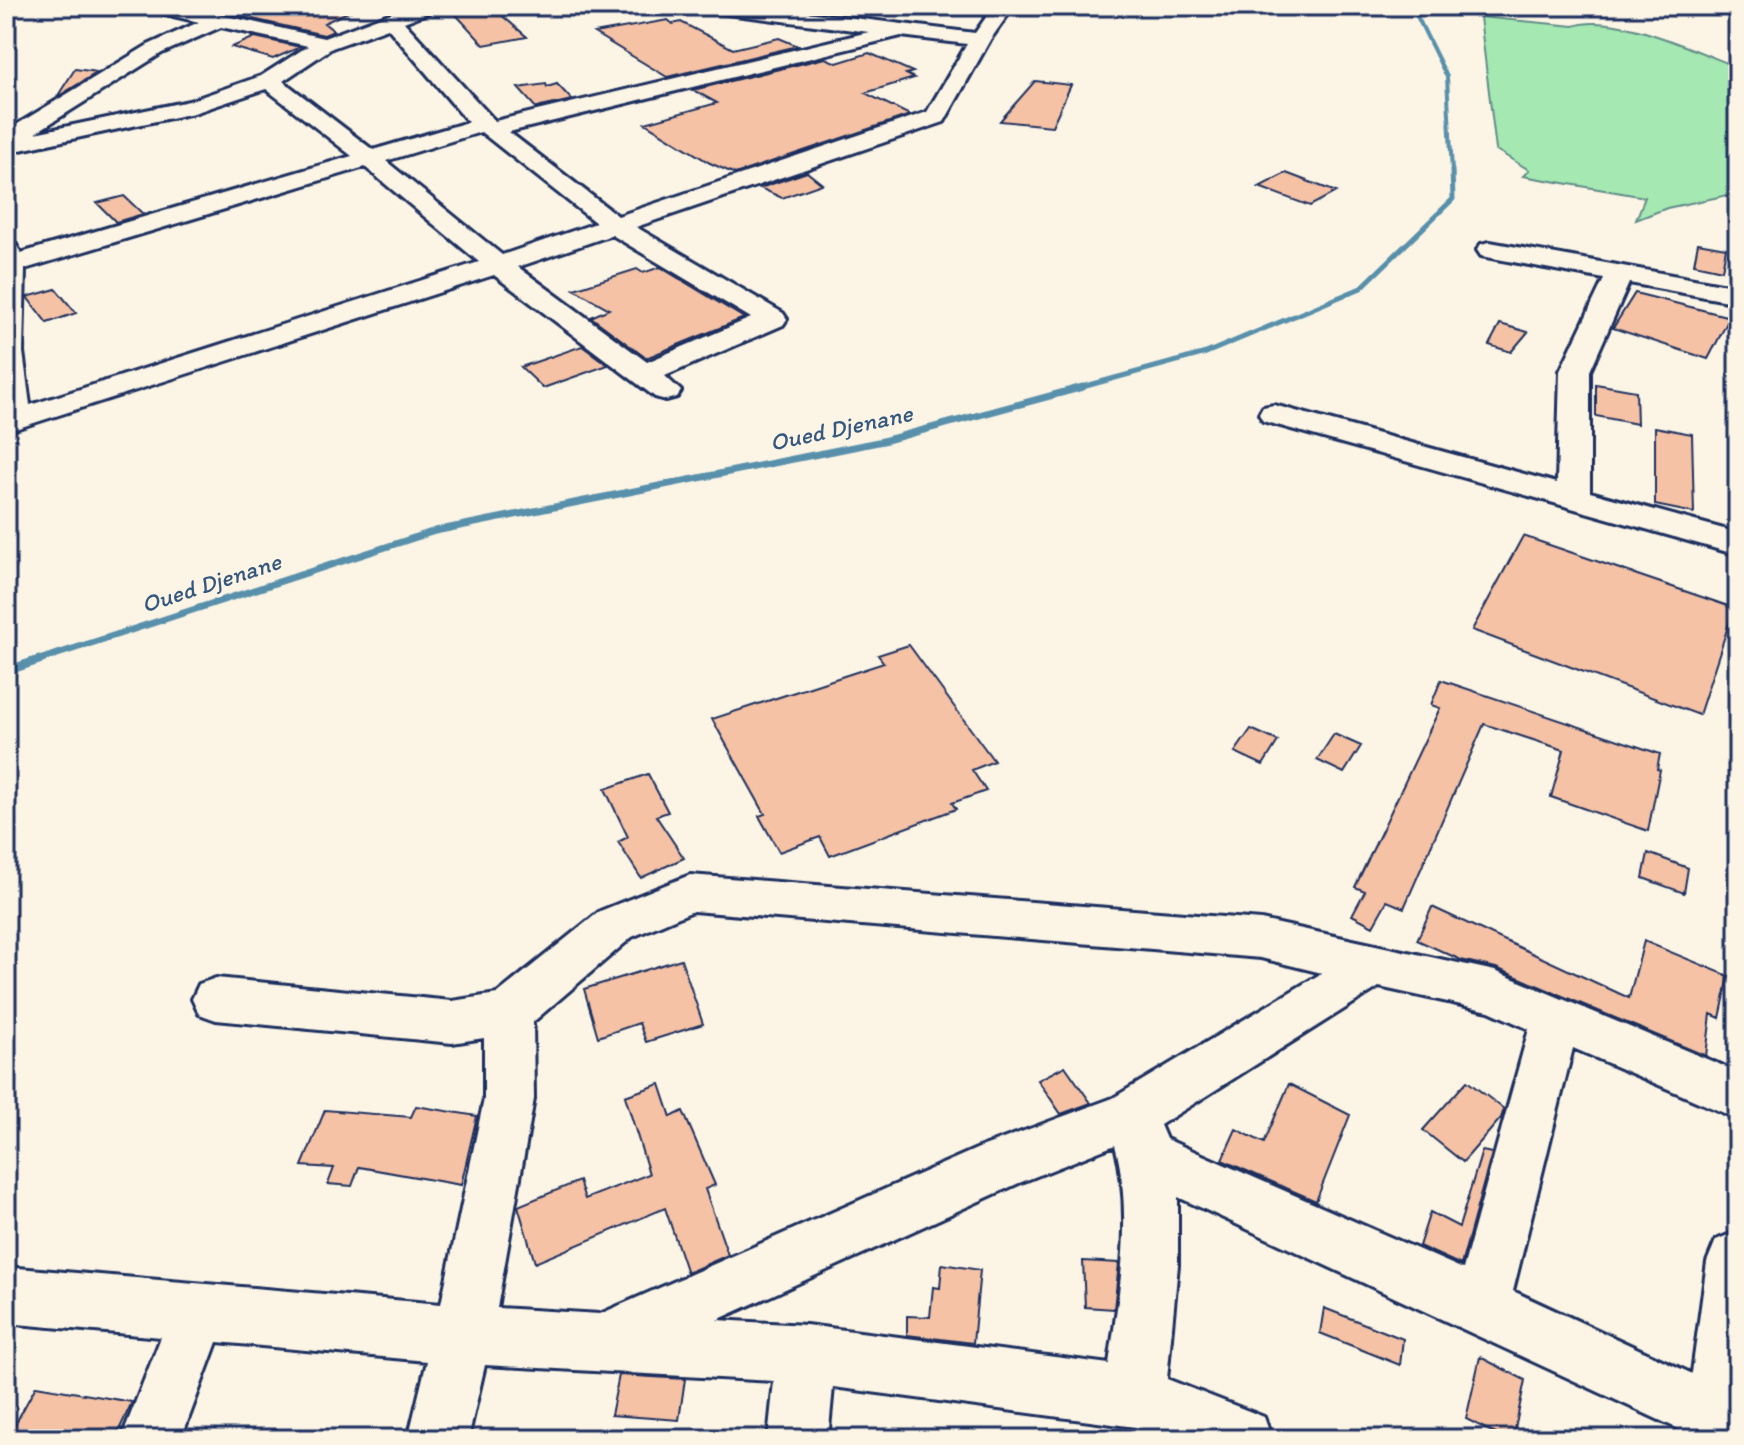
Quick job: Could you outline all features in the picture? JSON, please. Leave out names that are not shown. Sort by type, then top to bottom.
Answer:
[{"type":"main road","points":[[1718,1428],[1738,1262]]},
{"type":"street","points":[[155,6],[325,44]]},
{"type":"street","points":[[6,144],[194,106],[269,81],[325,44],[388,13],[428,6]]},
{"type":"street","points":[[711,6],[980,40]]},
{"type":"street","points":[[901,30],[485,124],[8,258],[11,422],[498,265],[936,117],[995,7]]},
{"type":"street","points":[[388,13],[485,124],[614,225],[773,319],[645,374]]},
{"type":"street","points":[[6,144],[155,49],[217,21]]},
{"type":"street","points":[[269,81],[498,265],[666,391]]},
{"type":"street","points":[[1490,250],[1738,295]]},
{"type":"street","points":[[1573,498],[1575,371],[1620,273]]},
{"type":"street","points":[[1274,414],[1738,544]]},
{"type":"street","points":[[216,999],[452,1022],[509,1013],[616,924],[690,893],[1261,939],[1495,992],[1738,1096]]},
{"type":"street","points":[[600,1343],[1000,1165],[1139,1136],[1374,966]]},
{"type":"street","points":[[438,1439],[463,1335],[509,1099],[509,1013]]},
{"type":"street","points":[[1481,1306],[1556,1019]]},
{"type":"street","points":[[1139,1136],[1718,1428]]},
{"type":"street","points":[[1135,1397],[1153,1215],[1139,1136]]},
{"type":"street","points":[[6,1295],[463,1335],[806,1354],[1135,1397],[1242,1439]]},
{"type":"street","points":[[151,1439],[199,1314]]},
{"type":"street","points":[[798,1439],[806,1354]]},
{"type":"green space","points":[[1480,17],[1574,26],[1611,24],[1656,36],[1738,67],[1738,193],[1667,208],[1636,220],[1645,197],[1523,176],[1529,170],[1496,150]]},
{"type":"building","points":[[231,6],[361,6],[324,23],[334,31],[324,35],[230,14]]},
{"type":"building","points":[[448,6],[491,6],[527,37],[484,45]]},
{"type":"building","points":[[668,20],[673,24],[681,22],[733,49],[779,38],[798,46],[667,77],[594,33]]},
{"type":"building","points":[[255,37],[300,47],[273,59],[232,47]]},
{"type":"building","points":[[869,53],[913,72],[906,74],[914,78],[865,93],[910,115],[735,174],[710,163],[645,123],[717,103],[693,90],[825,58],[837,63]]},
{"type":"building","points":[[75,69],[98,72],[57,97]]},
{"type":"building","points":[[1035,81],[1071,85],[1052,126],[1000,121]]},
{"type":"building","points":[[546,84],[547,87],[557,84],[572,100],[536,108],[518,88]]},
{"type":"building","points":[[807,172],[822,184],[782,198],[760,188]]},
{"type":"building","points":[[1286,173],[1336,192],[1310,206],[1259,187]]},
{"type":"building","points":[[124,196],[143,214],[116,222],[97,203]]},
{"type":"building","points":[[1698,243],[1726,248],[1722,270],[1694,264]]},
{"type":"building","points":[[660,267],[744,318],[646,358],[591,317],[609,309],[574,289],[637,269],[643,273]]},
{"type":"building","points":[[56,289],[76,313],[47,323],[27,297]]},
{"type":"building","points":[[1635,293],[1730,317],[1708,359],[1613,328]]},
{"type":"building","points":[[1500,324],[1528,332],[1511,352],[1489,345]]},
{"type":"building","points":[[582,346],[608,365],[543,388],[521,367]]},
{"type":"building","points":[[1596,384],[1636,391],[1637,424],[1596,416]]},
{"type":"building","points":[[1655,427],[1692,434],[1694,513],[1655,505]]},
{"type":"building","points":[[1523,536],[1734,608],[1699,715],[1472,630]]},
{"type":"building","points":[[909,645],[994,761],[972,770],[986,791],[952,803],[956,809],[830,856],[820,837],[779,852],[759,816],[765,814],[712,719],[884,663],[878,655]]},
{"type":"building","points":[[1441,680],[1660,754],[1657,769],[1660,770],[1648,831],[1551,797],[1564,750],[1484,724],[1404,908],[1387,901],[1373,926],[1352,915],[1365,891],[1355,887],[1440,708],[1431,705]]},
{"type":"building","points":[[1251,729],[1278,741],[1263,765],[1235,752]]},
{"type":"building","points":[[1334,734],[1361,746],[1344,773],[1317,760]]},
{"type":"building","points":[[648,774],[668,812],[656,816],[684,858],[641,878],[618,842],[628,837],[605,789]]},
{"type":"building","points":[[1648,853],[1688,868],[1684,893],[1643,878]]},
{"type":"building","points":[[1432,907],[1629,998],[1644,941],[1729,976],[1720,1018],[1711,1014],[1706,1056],[1496,968],[1461,960],[1417,940]]},
{"type":"building","points":[[681,959],[703,1024],[646,1042],[639,1023],[598,1037],[584,989]]},
{"type":"building","points":[[1065,1066],[1091,1103],[1061,1114],[1038,1080]]},
{"type":"building","points":[[1467,1081],[1504,1109],[1501,1118],[1463,1162],[1423,1130]]},
{"type":"building","points":[[660,1084],[671,1117],[683,1111],[715,1185],[705,1189],[728,1255],[687,1273],[665,1208],[535,1263],[518,1206],[579,1181],[585,1199],[649,1174],[625,1096]]},
{"type":"building","points":[[1289,1084],[1350,1115],[1316,1201],[1222,1160],[1236,1129],[1264,1143]]},
{"type":"building","points":[[416,1106],[477,1116],[461,1185],[359,1167],[352,1186],[328,1184],[334,1168],[302,1166],[325,1110],[411,1117]]},
{"type":"building","points":[[1482,1151],[1492,1153],[1461,1265],[1419,1246],[1430,1212],[1459,1227]]},
{"type":"building","points":[[1083,1261],[1119,1263],[1114,1309],[1085,1307]]},
{"type":"building","points":[[942,1264],[980,1270],[973,1343],[907,1335],[907,1316],[930,1317],[933,1287],[940,1288]]},
{"type":"building","points":[[1324,1308],[1403,1339],[1400,1365],[1320,1333]]},
{"type":"building","points":[[1480,1357],[1525,1380],[1513,1439],[1506,1439],[1466,1419]]},
{"type":"building","points":[[619,1375],[685,1379],[679,1420],[611,1415]]},
{"type":"building","points":[[36,1386],[132,1402],[115,1439],[7,1439]]},
{"type":"waterway","name":"Oued Djenane","points":[[1412,6],[1447,77],[1452,172]]},
{"type":"waterway","name":"Oued Djenane","points":[[1075,389],[1206,353],[1361,288],[1453,199],[1452,170]]},
{"type":"waterway","name":"Oued Djenane","points":[[33,662],[435,531],[883,441],[1083,387]]},
{"type":"waterway","name":"Oued Djenane","points":[[33,662],[39,660]]},
{"type":"waterway","name":"Oued Djenane","points":[[6,671],[33,662]]}]
